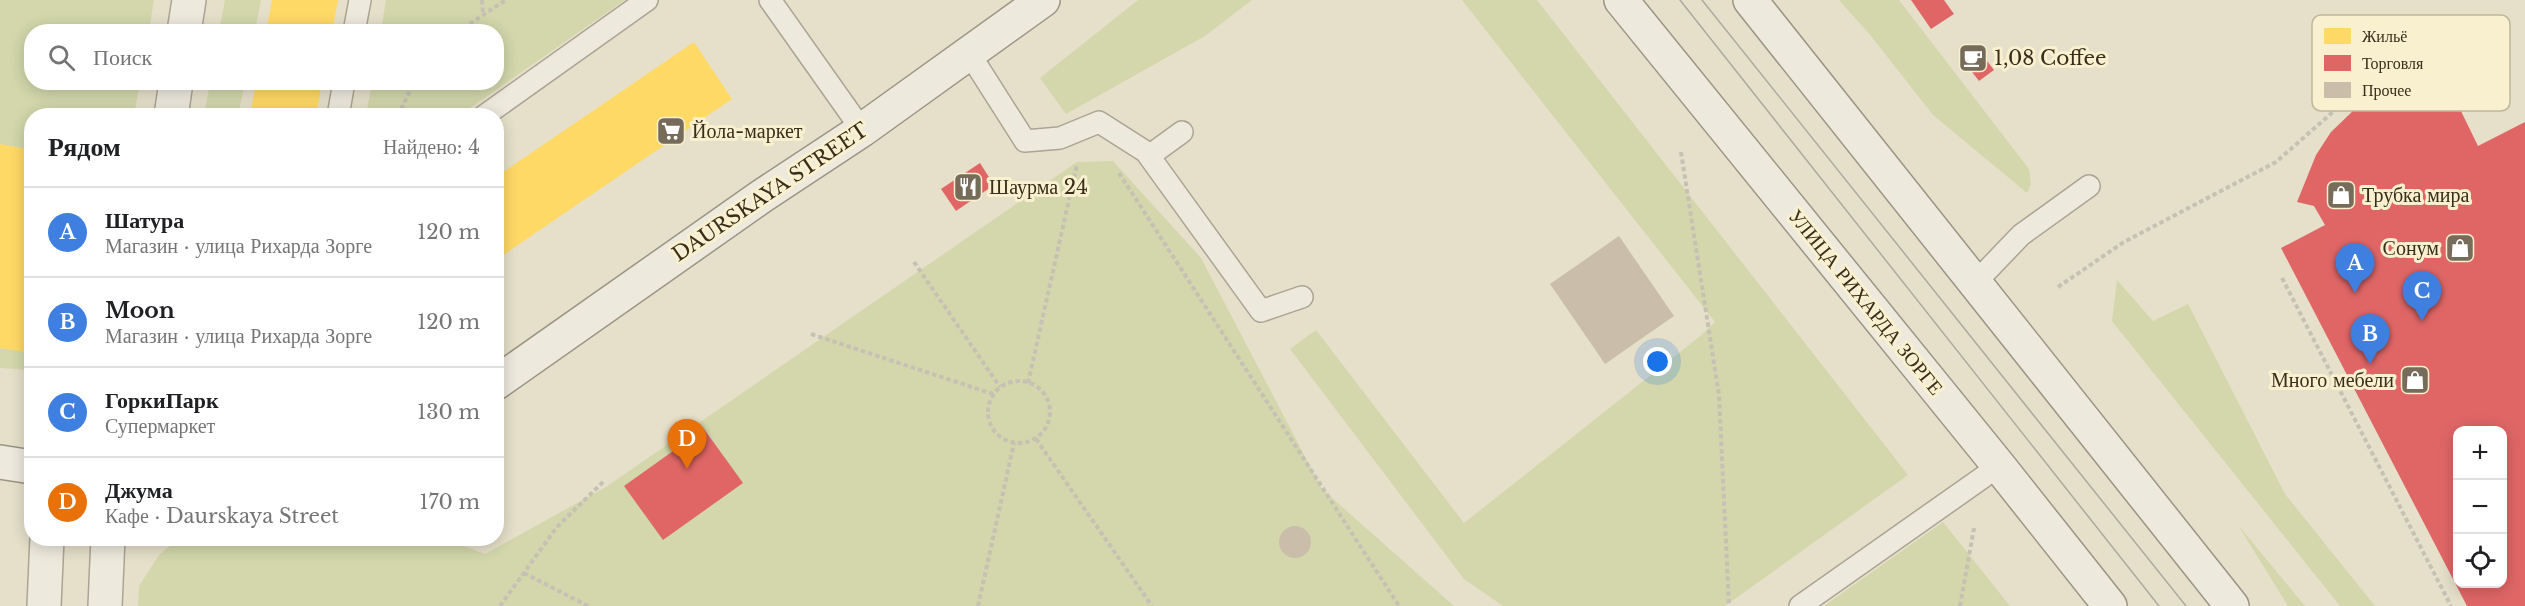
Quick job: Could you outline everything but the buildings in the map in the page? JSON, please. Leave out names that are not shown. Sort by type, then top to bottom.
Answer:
[{"type":"main road","points":[[185,24],[189,0]]},
{"type":"main road","name":"DAURSKAYA STREET","points":[[504,377],[762,196],[862,130],[1042,0]]},
{"type":"main road","name":"УЛИЦА РИХАРДА ЗОРГЕ","points":[[1621,0],[2110,606]]},
{"type":"main road","points":[[1750,0],[2232,606]]},
{"type":"main road","points":[[172,108],[175,90]]},
{"type":"main road","points":[[0,462],[24,466]]},
{"type":"main road","points":[[44,606],[47,546]]},
{"type":"main road","points":[[105,606],[108,546]]},
{"type":"lane","points":[[356,24],[360,0]]},
{"type":"lane","points":[[495,108],[647,0]]},
{"type":"lane","points":[[770,0],[862,130]]},
{"type":"lane","points":[[969,53],[1025,141],[1060,138],[1099,122],[1146,152],[1261,311],[1302,297]]},
{"type":"lane","points":[[339,108],[343,90]]},
{"type":"lane","points":[[1149,156],[1182,132]]},
{"type":"lane","points":[[1975,283],[2020,235],[2089,186]]},
{"type":"lane","points":[[1800,606],[1999,466]]},
{"type":"path","points":[[482,0],[483,15]]},
{"type":"path","points":[[469,24],[506,0]]},
{"type":"path","points":[[402,108],[410,90]]},
{"type":"path","points":[[2058,287],[2124,242],[2277,162],[2334,111]]},
{"type":"path","points":[[1681,152],[1719,395],[1729,606]]},
{"type":"path","points":[[1028,383],[1080,153]]},
{"type":"path","points":[[1113,164],[1399,606]]},
{"type":"path","points":[[914,262],[1000,387]]},
{"type":"path","points":[[2282,278],[2451,606]]},
{"type":"path","points":[[811,334],[993,394]]},
{"type":"path","points":[[1014,381],[1028,383],[1040,389],[1048,401],[1050,415],[1046,428],[1036,439],[1026,443],[1014,443],[1000,437],[990,425],[987,409],[993,394],[1000,387],[1014,381]]},
{"type":"path","points":[[1036,439],[1152,606]]},
{"type":"path","points":[[978,606],[1014,443]]},
{"type":"path","points":[[500,606],[557,527],[605,480]]},
{"type":"path","points":[[1960,606],[1974,528]]},
{"type":"path","points":[[524,573],[588,606]]},
{"type":"green space","points":[[0,0],[154,0],[150,24],[24,24],[24,90],[139,90],[135,108],[24,108],[24,149],[0,144]]},
{"type":"green space","points":[[225,0],[261,0],[256,24],[220,24]]},
{"type":"green space","points":[[386,0],[625,0],[504,84],[504,24],[382,24]]},
{"type":"green space","points":[[1138,0],[1252,0],[1205,36],[1066,114],[1040,78]]},
{"type":"green space","points":[[1462,0],[1537,0],[1908,475],[1725,606],[1503,606],[1464,579],[1290,349],[1316,330],[1464,523],[1715,322]]},
{"type":"green space","points":[[1839,0],[1899,0],[2029,169],[2031,184],[2027,193],[1933,115],[1871,36]]},
{"type":"green space","points":[[209,90],[243,90],[240,108],[205,108]]},
{"type":"green space","points":[[371,90],[496,90],[470,108],[367,108]]},
{"type":"green space","points":[[1113,161],[1201,258],[1322,489],[1454,606],[138,606],[139,586],[159,555],[170,546],[464,546],[485,554],[504,546],[504,543],[606,487],[1077,162]]},
{"type":"green space","points":[[2117,280],[2153,321],[2188,304],[2285,494],[2375,606],[2340,606],[2112,321]]},
{"type":"green space","points":[[0,348],[24,352],[24,370],[0,368]]},
{"type":"green space","points":[[1943,522],[2010,606],[1824,606]]},
{"type":"green space","points":[[2238,525],[2305,606],[2288,606]]},
{"type":"tram line","points":[[1680,0],[2159,606]]},
{"type":"tram line","points":[[1702,0],[2186,606]]},
{"type":"place","name":"1,08 Coffee","points":[[1973,58]]},
{"type":"place","name":"Йола-маркет","points":[[671,131]]},
{"type":"place","name":"Шаурма 24","points":[[968,187]]},
{"type":"place","name":"Трубка мира","points":[[2341,195]]},
{"type":"place","name":"Сонум","points":[[2460,248]]},
{"type":"place","name":"Шатура","points":[[2355,293]]},
{"type":"place","name":"ГоркиПарк","points":[[2422,321]]},
{"type":"place","name":"Moon","points":[[2370,364]]},
{"type":"place","name":"Много мебели","points":[[2415,380]]},
{"type":"place","name":"Джума","points":[[687,469]]}]
